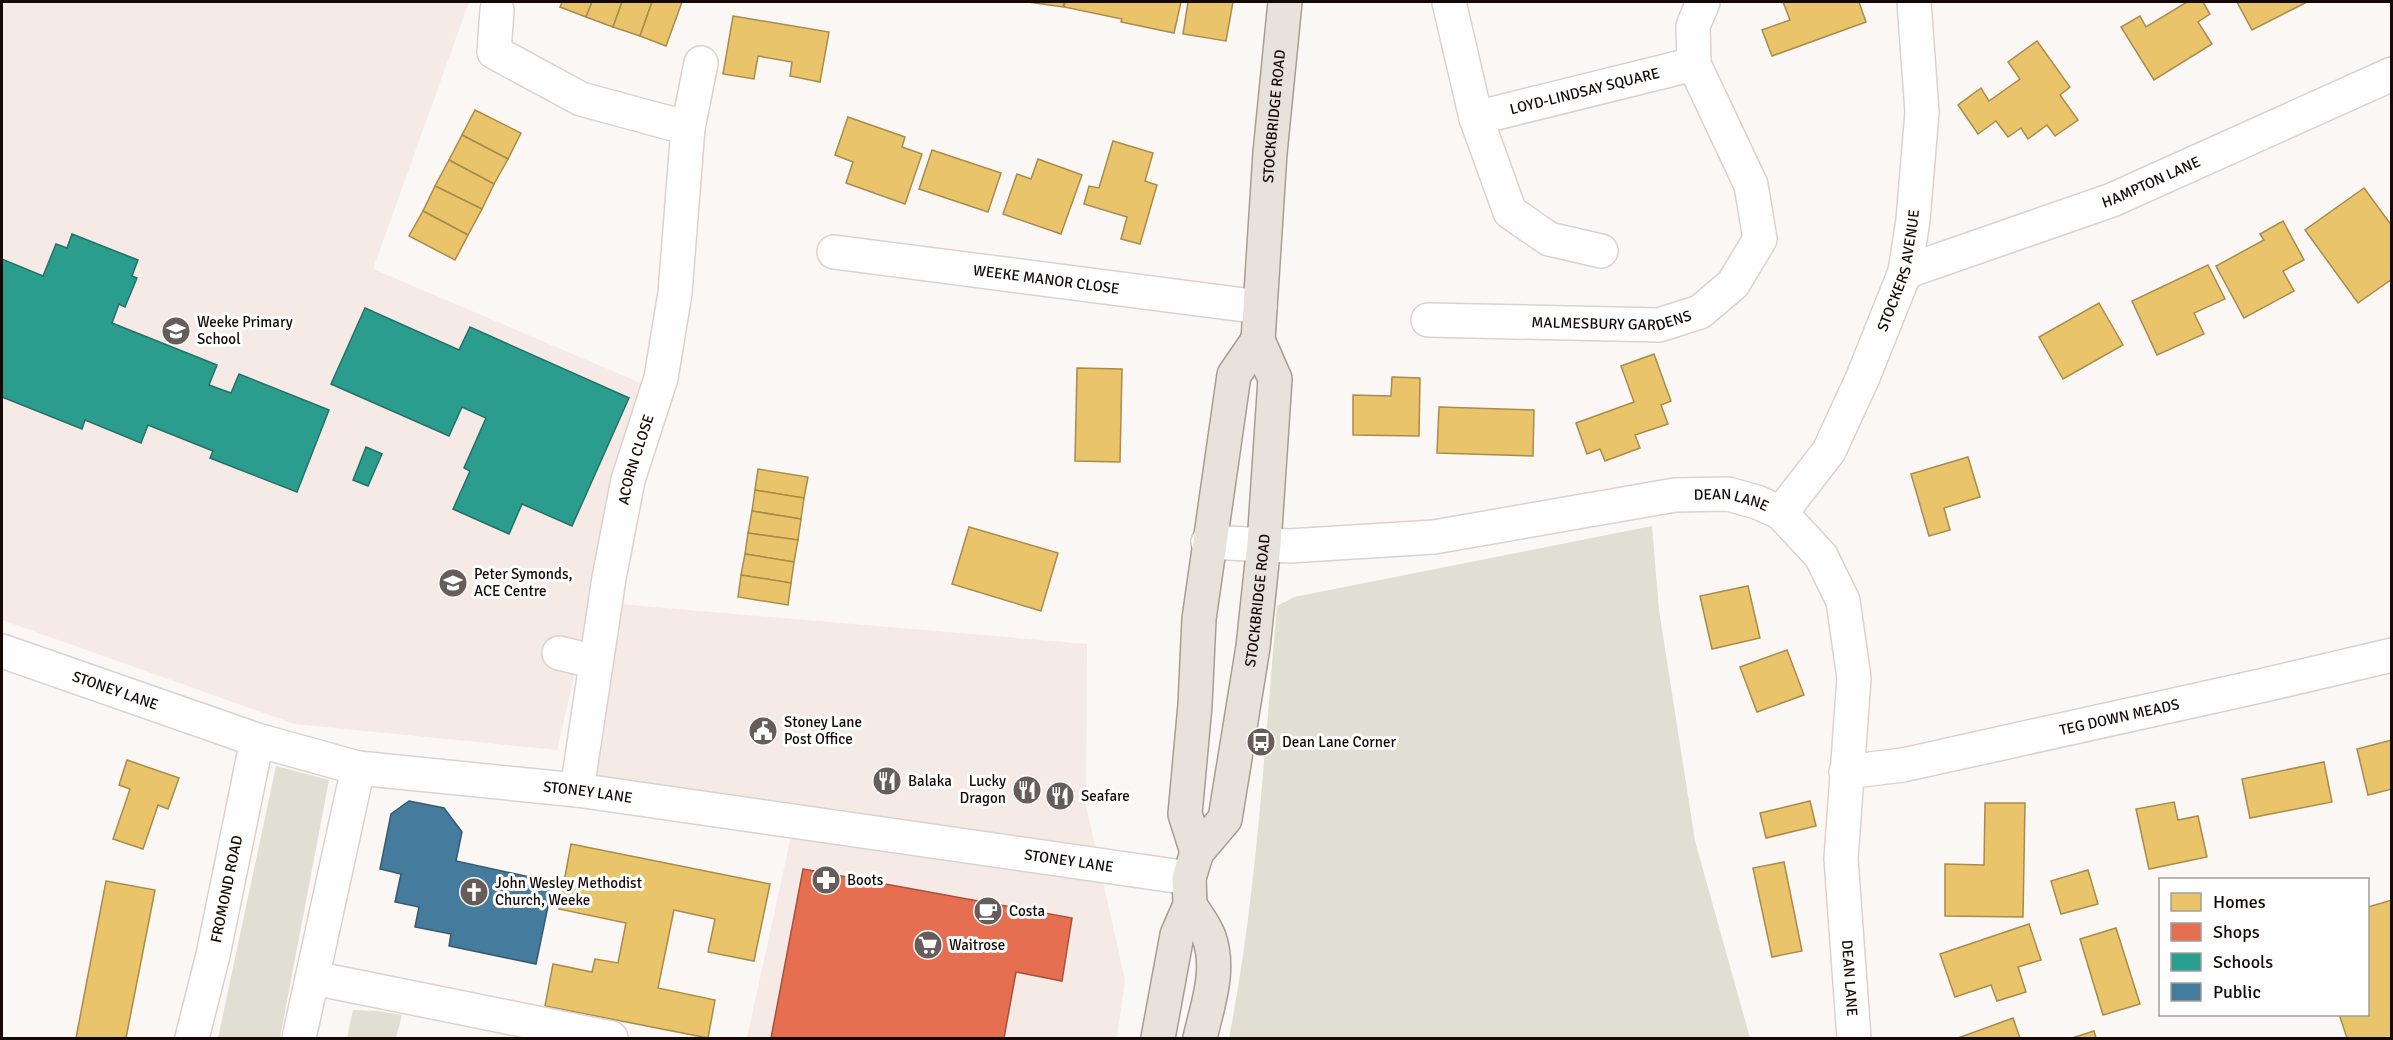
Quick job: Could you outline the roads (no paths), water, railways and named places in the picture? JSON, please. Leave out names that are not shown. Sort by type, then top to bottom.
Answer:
[{"type":"main road","name":"STOCKBRIDGE ROAD","points":[[1158,1038],[1177,935],[1192,878],[1225,819],[1249,673],[1264,544],[1275,379],[1258,340],[1270,153],[1285,2]]},
{"type":"main road","points":[[1200,1038],[1211,993],[1214,963],[1192,878],[1185,814],[1195,705],[1199,619],[1208,542],[1234,375],[1258,340]]},
{"type":"street","points":[[1449,2],[1476,118],[1510,212],[1549,239],[1601,251]]},
{"type":"street","name":"MALMESBURY GARDENS","points":[[1428,320],[1659,325],[1700,312],[1733,284],[1760,239],[1750,185],[1694,64],[1693,26],[1703,2]]},
{"type":"street","name":"STOCKERS AVENUE","points":[[1781,513],[1829,452],[1863,377],[1905,272],[1913,220],[1922,112],[1914,2]]},
{"type":"street","points":[[497,10],[494,52],[581,99],[688,128]]},
{"type":"street","name":"ACORN CLOSE","points":[[577,790],[609,578],[628,480],[661,378],[675,293],[688,128],[701,63]]},
{"type":"street","name":"LOYD-LINDSAY SQUARE","points":[[1476,118],[1694,64]]},
{"type":"street","name":"HAMPTON LANE","points":[[1905,272],[2112,200],[2391,74]]},
{"type":"street","name":"WEEKE MANOR CLOSE","points":[[834,252],[1260,307]]},
{"type":"street","name":"DEAN LANE","points":[[1208,542],[1290,546],[1434,537],[1675,495],[1728,494],[1757,502],[1781,513],[1821,556],[1843,601],[1854,678],[1841,859],[1854,1038]]},
{"type":"street","name":"STONEY LANE","points":[[2,651],[257,740],[358,768],[577,790],[1192,878]]},
{"type":"street","points":[[559,653],[596,662]]},
{"type":"street","name":"TEG DOWN MEADS","points":[[1846,772],[1902,765],[2391,655]]},
{"type":"street","name":"FROMOND ROAD","points":[[192,1038],[213,955],[257,740]]},
{"type":"street","points":[[299,1038],[314,978],[358,768]]},
{"type":"street","points":[[314,978],[611,1038]]},
{"type":"place","name":"Weeke Primary School","points":[[176,331]]},
{"type":"place","name":"Peter Symonds, ACE Centre","points":[[453,583]]},
{"type":"place","name":"Stoney Lane Post Office","points":[[763,731]]},
{"type":"place","name":"Dean Lane Corner","points":[[1261,742]]},
{"type":"place","name":"Balaka","points":[[887,781]]},
{"type":"place","name":"Lucky Dragon","points":[[1027,790]]},
{"type":"place","name":"Seafare","points":[[1060,796]]},
{"type":"place","name":"Boots","points":[[826,880]]},
{"type":"place","name":"John Wesley Methodist Church, Weeke","points":[[474,892]]},
{"type":"place","name":"Costa","points":[[988,911]]},
{"type":"place","name":"Waitrose","points":[[928,945]]}]
